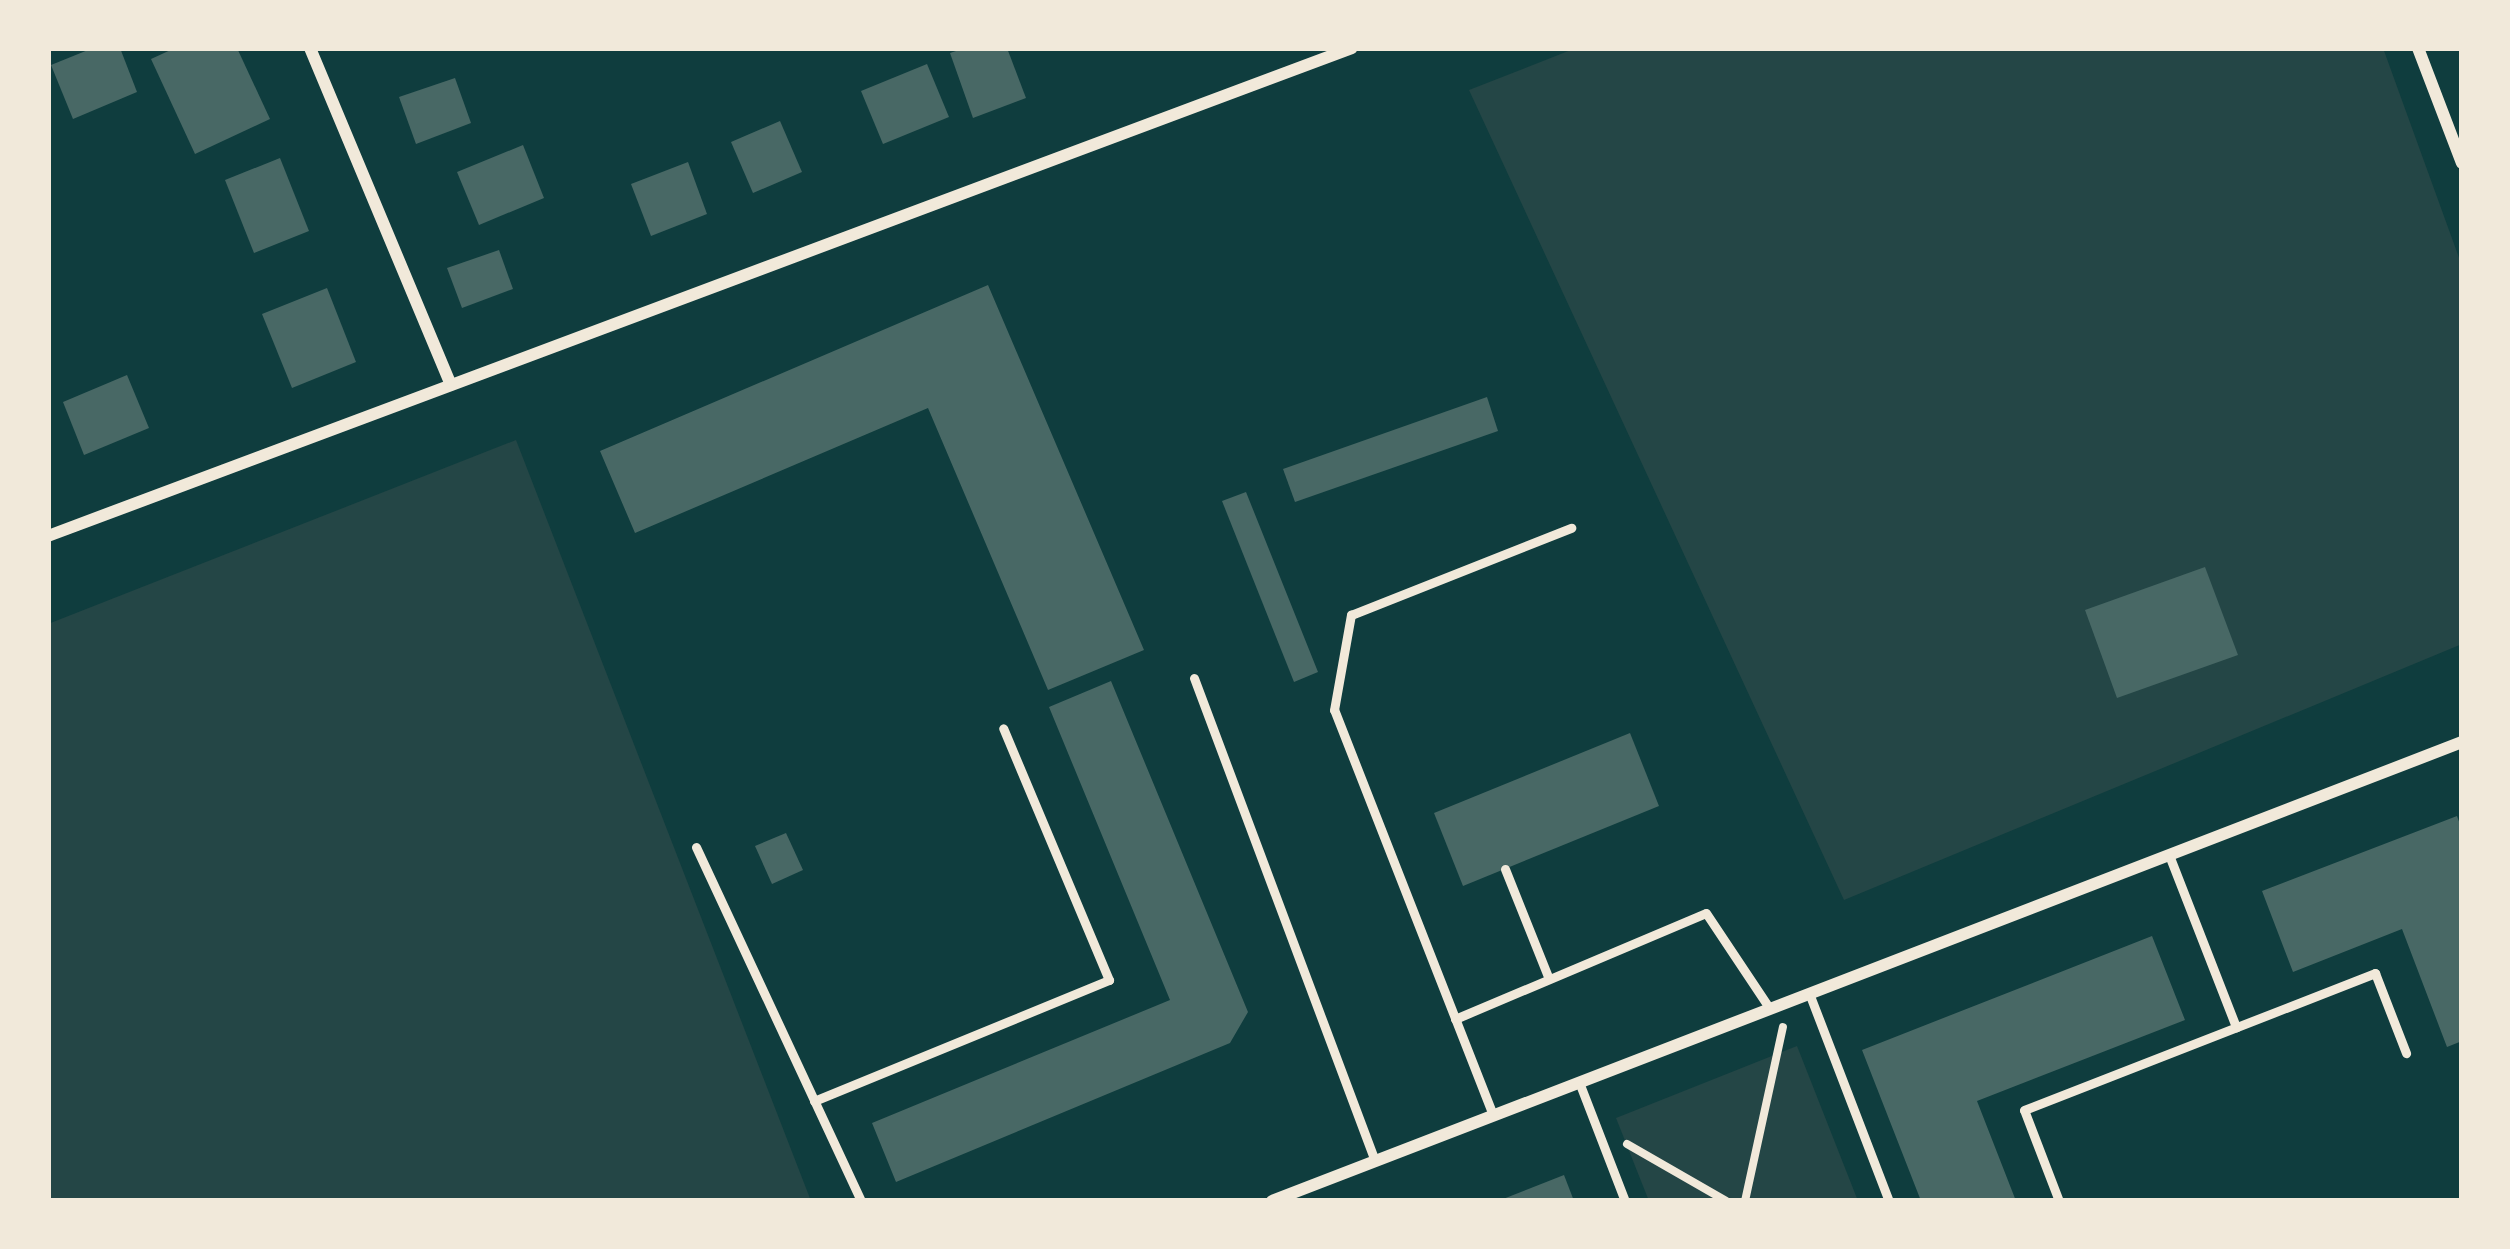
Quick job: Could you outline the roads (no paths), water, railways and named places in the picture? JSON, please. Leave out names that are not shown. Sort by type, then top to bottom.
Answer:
[{"type":"street","points":[[310,48],[451,385]]},
{"type":"street","points":[[48,536],[1314,54],[1352,48]]},
{"type":"street","points":[[2417,48],[2462,163]]},
{"type":"street","points":[[1272,1201],[2462,742]]},
{"type":"lane","points":[[1493,1115],[1334,710],[1351,615],[1571,528]]},
{"type":"lane","points":[[1194,678],[1375,1161]]},
{"type":"lane","points":[[814,1101],[1109,980],[1003,728]]},
{"type":"lane","points":[[696,847],[861,1201]]},
{"type":"lane","points":[[2169,855],[2236,1027]]},
{"type":"lane","points":[[1505,869],[1549,979]]},
{"type":"lane","points":[[1455,1019],[1706,913],[1770,1009]]},
{"type":"lane","points":[[2059,1201],[2024,1110],[2375,973],[2406,1053]]},
{"type":"lane","points":[[1809,993],[1889,1201]]},
{"type":"lane","points":[[1579,1082],[1625,1201]]}]
